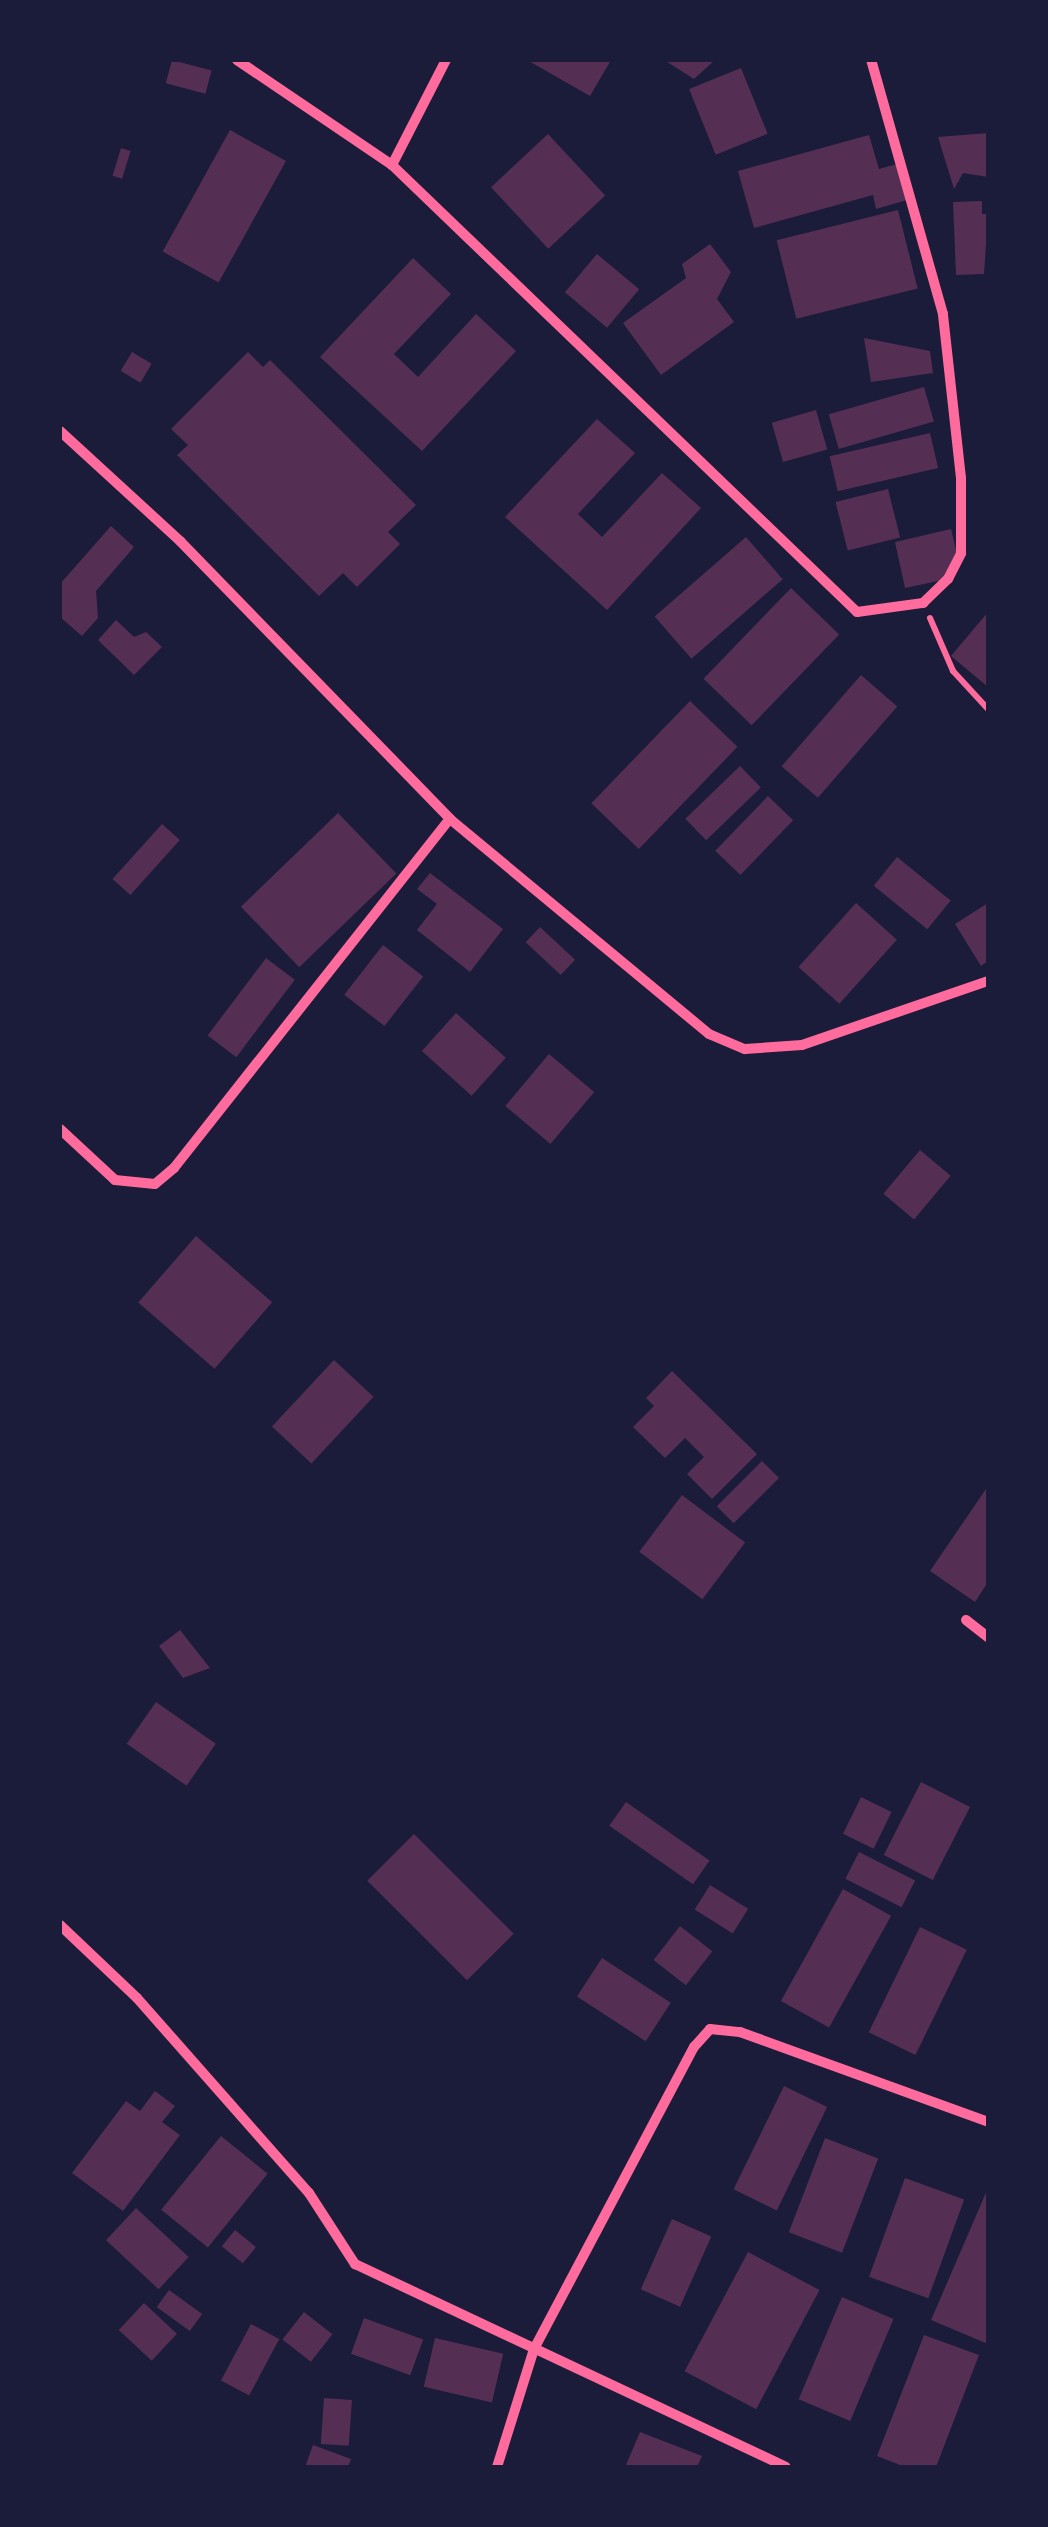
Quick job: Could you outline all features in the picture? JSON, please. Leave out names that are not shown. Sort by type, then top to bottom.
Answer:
[{"type":"street","points":[[237,60],[392,165],[858,612],[923,603],[948,579],[961,553],[961,478],[942,314],[871,60]]},
{"type":"street","points":[[392,165],[446,60]]},
{"type":"street","points":[[60,431],[180,541],[450,819],[709,1034],[745,1049],[802,1045],[988,981]]},
{"type":"street","points":[[60,1129],[115,1180],[155,1184],[450,819]]},
{"type":"street","points":[[966,1620],[988,1637]]},
{"type":"street","points":[[60,1926],[137,1998],[309,2193],[356,2264],[786,2467]]},
{"type":"street","points":[[498,2467],[534,2349],[694,2047],[710,2029],[759,2038],[988,2122]]},
{"type":"path","points":[[923,603],[954,671],[988,709]]},
{"type":"building","points":[[172,60],[212,71],[205,94],[166,83]]},
{"type":"building","points":[[527,60],[611,60],[590,96]]},
{"type":"building","points":[[664,60],[715,60],[694,79]]},
{"type":"building","points":[[741,68],[768,134],[716,155],[689,89]]},
{"type":"building","points":[[230,130],[286,161],[219,283],[163,252]]},
{"type":"building","points":[[988,133],[988,177],[963,173],[954,189],[938,137]]},
{"type":"building","points":[[548,134],[605,195],[548,249],[491,187]]},
{"type":"building","points":[[869,135],[879,169],[897,164],[907,200],[876,209],[873,195],[754,228],[738,171]]},
{"type":"building","points":[[121,148],[131,151],[122,179],[113,176]]},
{"type":"building","points":[[982,201],[982,214],[988,214],[984,274],[956,275],[953,202]]},
{"type":"building","points":[[898,210],[918,289],[796,319],[777,240]]},
{"type":"building","points":[[710,244],[731,272],[717,299],[734,322],[661,375],[623,323],[686,278],[682,264]]},
{"type":"building","points":[[597,254],[639,289],[607,328],[565,292]]},
{"type":"building","points":[[413,258],[451,294],[394,354],[418,377],[476,314],[516,351],[422,451],[320,357]]},
{"type":"building","points":[[864,338],[930,351],[933,373],[871,382]]},
{"type":"building","points":[[132,352],[152,364],[140,383],[121,371]]},
{"type":"building","points":[[248,352],[263,367],[270,360],[416,505],[388,532],[400,544],[357,587],[343,573],[319,596],[177,455],[188,445],[171,429]]},
{"type":"building","points":[[924,387],[934,422],[839,449],[829,414]]},
{"type":"building","points":[[816,410],[827,449],[783,462],[772,423]]},
{"type":"building","points":[[597,419],[635,453],[578,514],[602,537],[662,473],[701,508],[607,610],[505,517]]},
{"type":"building","points":[[930,433],[938,468],[838,491],[830,456]]},
{"type":"building","points":[[888,489],[900,538],[848,551],[836,502]]},
{"type":"building","points":[[111,526],[134,547],[96,591],[98,618],[82,636],[60,617],[60,584]]},
{"type":"building","points":[[951,529],[958,558],[948,579],[905,588],[895,542]]},
{"type":"building","points":[[746,537],[783,579],[691,659],[655,616]]},
{"type":"building","points":[[791,588],[839,635],[752,725],[703,679]]},
{"type":"building","points":[[988,612],[988,687],[951,656]]},
{"type":"building","points":[[116,620],[134,637],[146,632],[162,647],[134,675],[98,640]]},
{"type":"building","points":[[861,675],[897,706],[818,798],[782,766]]},
{"type":"building","points":[[690,701],[737,747],[639,849],[591,803]]},
{"type":"building","points":[[740,766],[761,788],[706,840],[685,819]]},
{"type":"building","points":[[768,796],[793,820],[740,875],[715,851]]},
{"type":"building","points":[[338,813],[396,873],[299,967],[241,907]]},
{"type":"building","points":[[162,824],[180,840],[130,895],[112,879]]},
{"type":"building","points":[[897,857],[951,900],[927,929],[874,886]]},
{"type":"building","points":[[430,873],[503,929],[470,972],[417,930],[437,904],[417,889]]},
{"type":"building","points":[[856,903],[897,940],[839,1004],[798,967]]},
{"type":"building","points":[[988,903],[988,961],[981,966],[955,924]]},
{"type":"building","points":[[540,927],[575,960],[561,975],[526,942]]},
{"type":"building","points":[[383,945],[423,976],[384,1026],[344,995]]},
{"type":"building","points":[[266,958],[295,980],[236,1057],[208,1035]]},
{"type":"building","points":[[456,1013],[506,1058],[472,1096],[422,1051]]},
{"type":"building","points":[[549,1054],[594,1092],[550,1144],[505,1106]]},
{"type":"building","points":[[920,1150],[951,1176],[914,1219],[883,1194]]},
{"type":"building","points":[[196,1236],[272,1302],[214,1369],[138,1302]]},
{"type":"building","points":[[334,1360],[373,1397],[311,1463],[272,1427]]},
{"type":"building","points":[[672,1371],[757,1454],[712,1499],[687,1474],[704,1457],[685,1438],[665,1458],[633,1427],[654,1406],[646,1398]]},
{"type":"building","points":[[762,1461],[779,1478],[734,1523],[717,1506]]},
{"type":"building","points":[[988,1486],[988,1582],[975,1602],[930,1571]]},
{"type":"building","points":[[682,1495],[745,1543],[702,1599],[639,1552]]},
{"type":"building","points":[[180,1630],[210,1668],[183,1678],[159,1646]]},
{"type":"building","points":[[156,1702],[216,1744],[187,1786],[127,1744]]},
{"type":"building","points":[[921,1782],[970,1807],[933,1880],[884,1855]]},
{"type":"building","points":[[861,1797],[892,1812],[874,1849],[843,1834]]},
{"type":"building","points":[[626,1802],[710,1861],[693,1884],[609,1826]]},
{"type":"building","points":[[414,1834],[514,1934],[467,1980],[367,1881]]},
{"type":"building","points":[[859,1852],[915,1881],[902,1907],[845,1879]]},
{"type":"building","points":[[710,1885],[748,1909],[733,1933],[695,1910]]},
{"type":"building","points":[[843,1889],[891,1916],[829,2028],[781,2001]]},
{"type":"building","points":[[680,1926],[712,1951],[686,1985],[654,1960]]},
{"type":"building","points":[[920,1927],[967,1950],[915,2055],[869,2032]]},
{"type":"building","points":[[602,1958],[671,2003],[646,2041],[577,1997]]},
{"type":"building","points":[[784,2086],[827,2107],[777,2210],[734,2189]]},
{"type":"building","points":[[155,2091],[175,2106],[162,2122],[180,2135],[123,2211],[72,2173],[126,2101],[140,2111]]},
{"type":"building","points":[[221,2136],[268,2174],[208,2248],[161,2210]]},
{"type":"building","points":[[825,2138],[878,2158],[842,2253],[789,2232]]},
{"type":"building","points":[[905,2178],[964,2200],[928,2298],[869,2277]]},
{"type":"building","points":[[988,2188],[988,2344],[931,2320]]},
{"type":"building","points":[[136,2208],[189,2257],[159,2289],[106,2240]]},
{"type":"building","points":[[672,2219],[711,2236],[680,2307],[641,2289]]},
{"type":"building","points":[[235,2230],[256,2247],[243,2263],[222,2246]]},
{"type":"building","points":[[748,2252],[820,2290],[756,2409],[685,2371]]},
{"type":"building","points":[[169,2290],[202,2314],[190,2331],[157,2307]]},
{"type":"building","points":[[842,2297],[894,2319],[850,2421],[799,2399]]},
{"type":"building","points":[[144,2303],[177,2334],[152,2361],[119,2330]]},
{"type":"building","points":[[304,2312],[332,2334],[311,2362],[282,2340]]},
{"type":"building","points":[[364,2318],[423,2340],[410,2375],[351,2354]]},
{"type":"building","points":[[251,2324],[279,2339],[249,2396],[221,2381]]},
{"type":"building","points":[[924,2335],[979,2355],[936,2467],[905,2467],[877,2456]]},
{"type":"building","points":[[435,2338],[503,2354],[492,2402],[424,2387]]},
{"type":"building","points":[[324,2398],[352,2400],[349,2446],[321,2444]]},
{"type":"building","points":[[640,2432],[702,2456],[697,2467],[626,2465]]},
{"type":"building","points":[[313,2445],[351,2459],[348,2467],[305,2467]]}]
